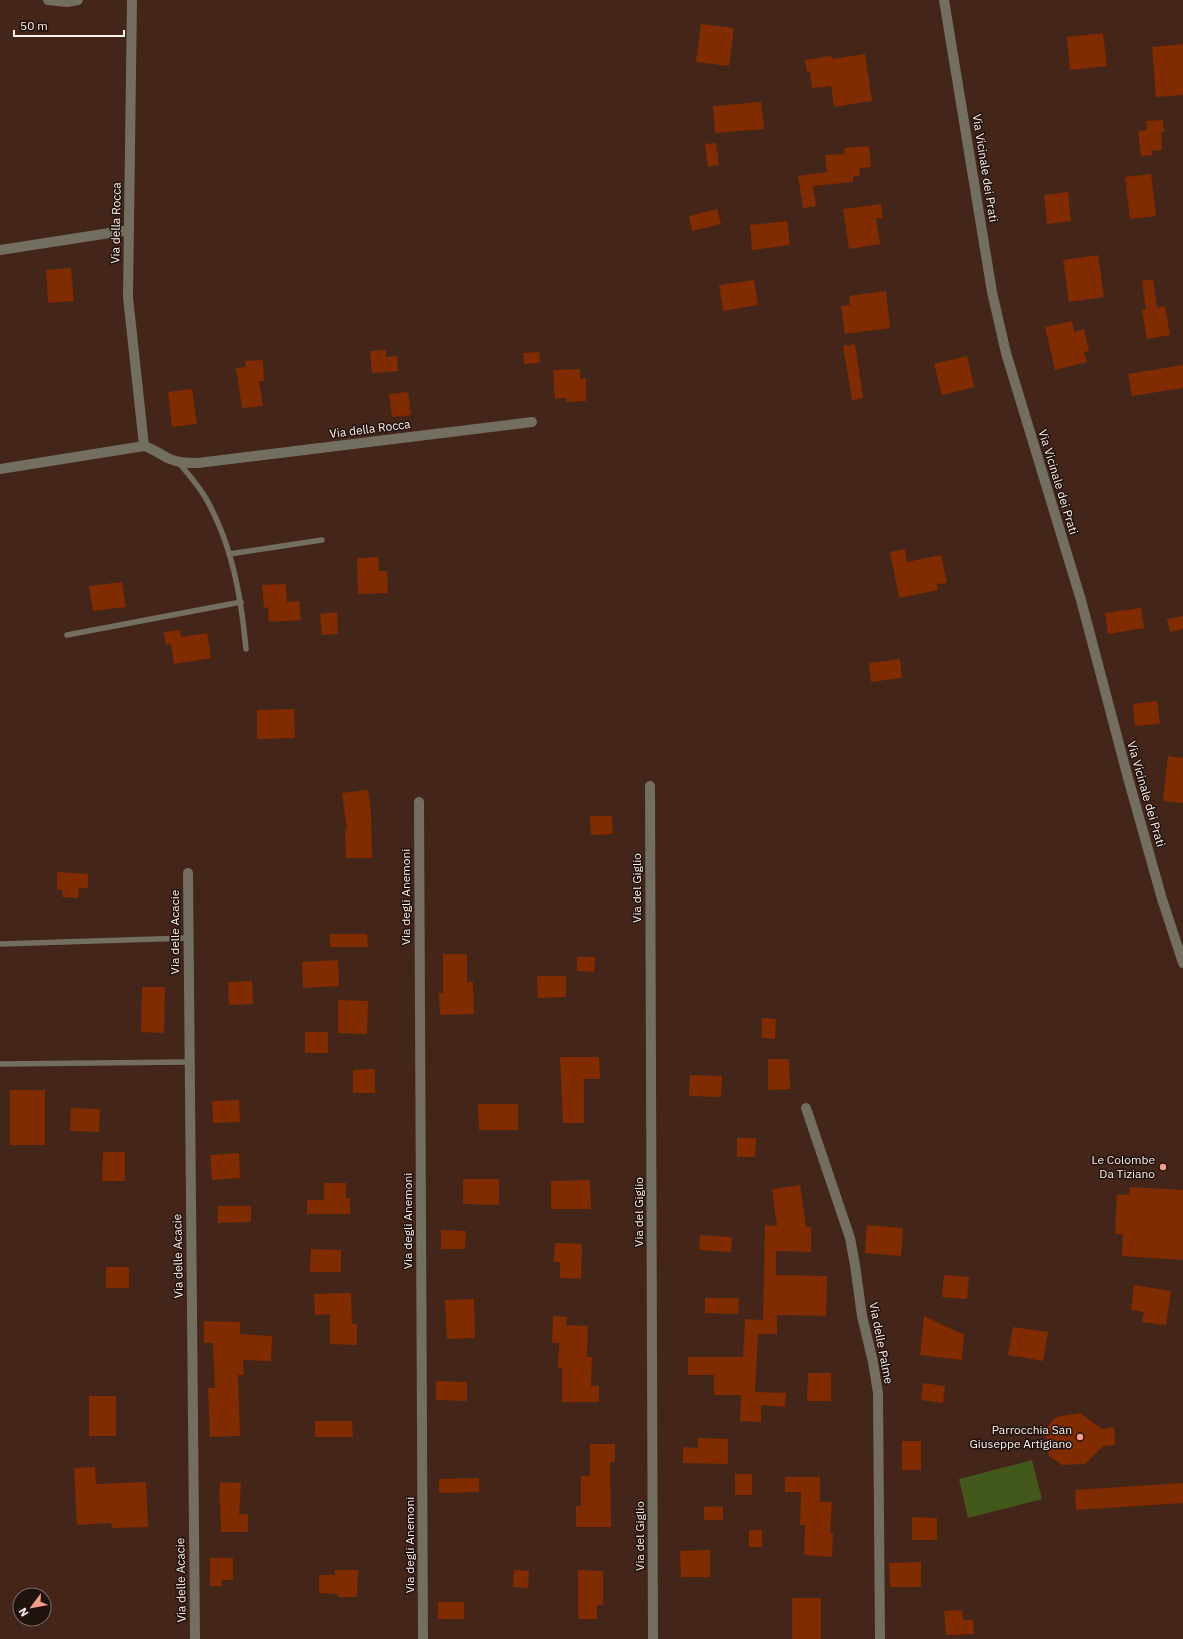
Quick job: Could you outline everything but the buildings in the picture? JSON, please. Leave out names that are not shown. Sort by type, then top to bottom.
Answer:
[{"type":"street","points":[[48,0],[67,2],[78,0]]},
{"type":"street","name":"Via della Rocca","points":[[132,0],[129,304],[144,446],[180,463],[198,463],[532,422]]},
{"type":"street","name":"Via Vicinale dei Prati","points":[[944,0],[990,283],[1006,354],[1081,600],[1162,899],[1183,963]]},
{"type":"street","points":[[0,250],[129,230]]},
{"type":"street","points":[[0,469],[144,446]]},
{"type":"street","name":"Via del Giglio","points":[[650,786],[653,1639]]},
{"type":"street","name":"Via degli Anemoni","points":[[419,802],[423,1639]]},
{"type":"street","name":"Via delle Acacie","points":[[188,873],[194,1639]]},
{"type":"street","name":"Via delle Palme","points":[[806,1108],[848,1229],[855,1265],[863,1323],[876,1376],[878,1393],[880,1639]]},
{"type":"lane","points":[[180,463],[198,486],[210,506],[221,531],[236,577],[246,649]]},
{"type":"lane","points":[[229,554],[322,540]]},
{"type":"lane","points":[[67,635],[240,602]]},
{"type":"lane","points":[[0,944],[188,938]]},
{"type":"lane","points":[[0,1064],[189,1062]]},
{"type":"green space","points":[[1032,1460],[1042,1499],[968,1518],[959,1479]]},
{"type":"place","name":"Le Colombe Da Tiziano","points":[[1163,1167]]},
{"type":"place","name":"Parrocchia San Giuseppe Artigiano","points":[[1080,1437]]}]
